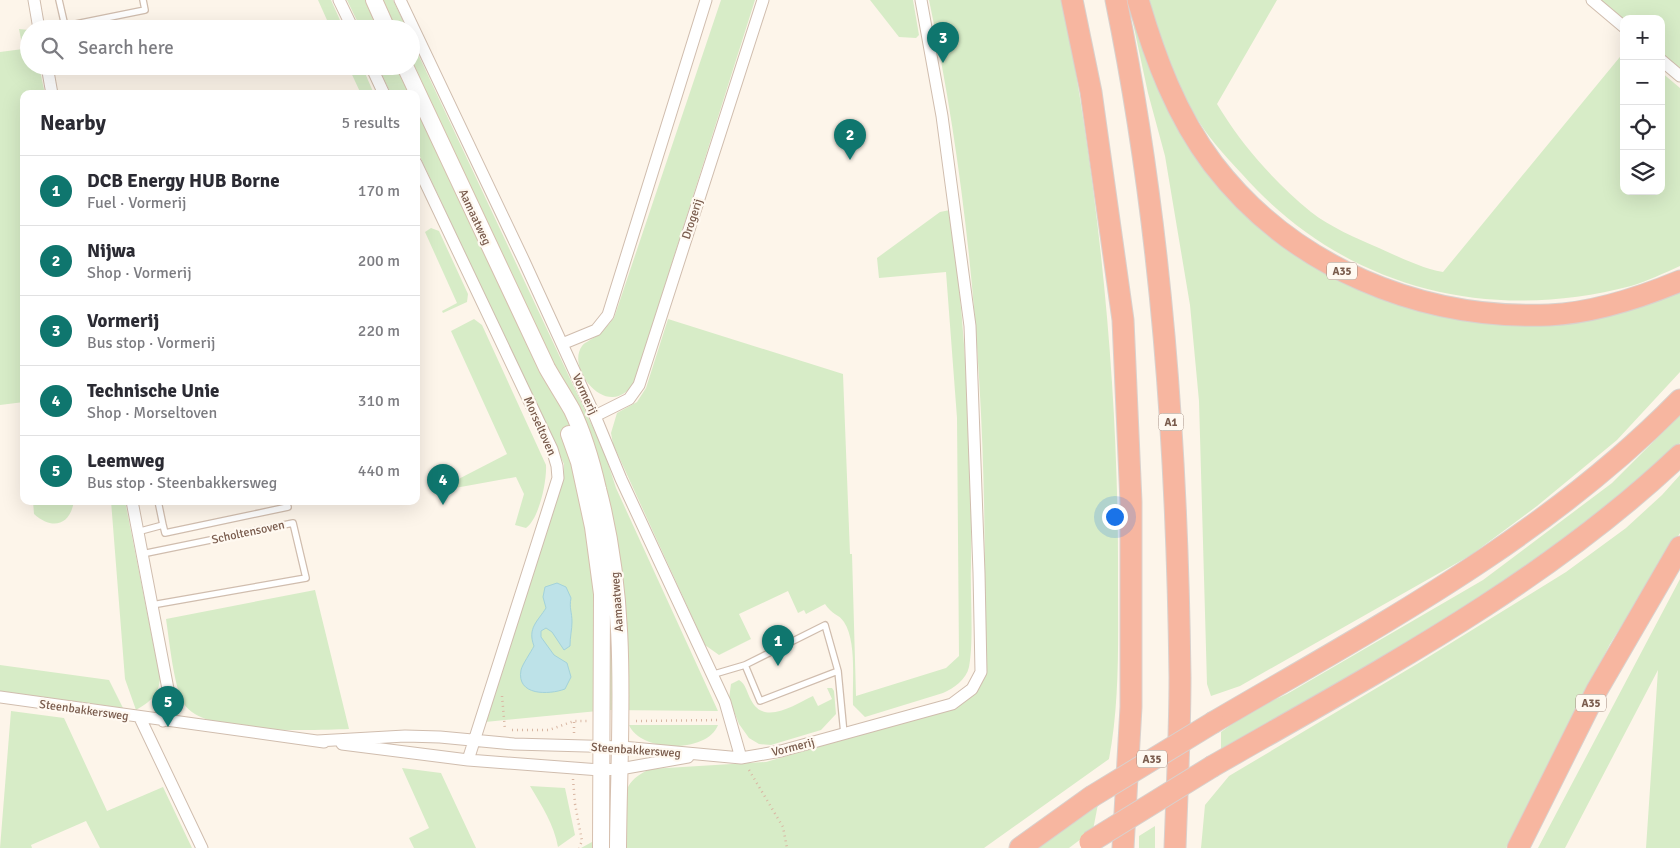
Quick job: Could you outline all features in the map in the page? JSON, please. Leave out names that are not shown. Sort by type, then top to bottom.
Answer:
[{"type":"highway","points":[[1072,0],[1091,92],[1123,320],[1131,502],[1131,707],[1123,848]]},
{"type":"highway","name":"A1","points":[[1116,0],[1147,176],[1164,313],[1175,490],[1180,679],[1175,848]]},
{"type":"highway","name":"A35","points":[[1138,0],[1149,38],[1168,87],[1196,139],[1213,164],[1258,212],[1291,240],[1332,266],[1371,284],[1415,300],[1466,310],[1510,314],[1550,315],[1603,306],[1643,295],[1680,281]]},
{"type":"highway","name":"A35","points":[[1020,848],[1091,797],[1214,722],[1423,600],[1515,540],[1609,467],[1680,400]]},
{"type":"highway","points":[[1086,845],[1213,766],[1409,653],[1521,582],[1595,528],[1680,455]]},
{"type":"highway","name":"A35","points":[[1518,848],[1598,690],[1680,547]]},
{"type":"main road","points":[[374,0],[383,20]]},
{"type":"main road","name":"Aamaatweg","points":[[409,75],[416,90]]},
{"type":"main road","name":"Aamaatweg","points":[[420,98],[546,368],[579,462],[593,527],[602,594],[601,848]]},
{"type":"main road","name":"Aamaatweg","points":[[546,368],[572,411],[592,464],[608,526],[617,584],[622,747],[618,848]]},
{"type":"street","points":[[34,0],[37,20]]},
{"type":"street","points":[[339,0],[349,20]]},
{"type":"street","name":"Vormerij","points":[[400,0],[409,20]]},
{"type":"street","points":[[562,344],[596,330],[608,315],[706,0]]},
{"type":"street","name":"Drogerij","points":[[595,416],[629,399],[639,385],[763,0]]},
{"type":"street","name":"Vormerij","points":[[420,42],[562,344],[621,479],[724,702],[742,758],[781,751],[952,704],[972,689],[980,672],[970,326],[942,116],[921,0]]},
{"type":"street","points":[[1592,0],[1620,24]]},
{"type":"street","points":[[1665,63],[1680,76]]},
{"type":"street","points":[[49,75],[51,90]]},
{"type":"street","points":[[375,75],[382,90]]},
{"type":"street","name":"Morseltoven","points":[[420,171],[552,449],[558,478],[468,760]]},
{"type":"street","points":[[133,505],[168,689],[162,720]]},
{"type":"street","name":"Steenbakkersweg","points":[[0,697],[140,718],[468,760],[600,770],[620,769],[695,755]]},
{"type":"street","points":[[140,718],[202,848]]},
{"type":"street","name":"Steenbakkersweg","points":[[318,741],[405,736],[574,747],[622,747],[665,750],[695,755]]},
{"type":"street","points":[[695,755],[742,758]]},
{"type":"lane","points":[[59,0],[64,20]]},
{"type":"lane","points":[[95,20],[145,10],[143,0]]},
{"type":"lane","points":[[159,505],[163,526]]},
{"type":"lane","name":"Scholtensoven","points":[[137,532],[163,526],[165,533],[288,507],[287,505]]},
{"type":"lane","name":"Scholtensoven","points":[[142,554],[293,523],[306,578],[152,605]]},
{"type":"lane","points":[[711,675],[744,665],[825,625],[838,671],[844,734]]},
{"type":"lane","points":[[744,665],[760,701],[838,671]]},
{"type":"path","points":[[574,721],[574,747]]},
{"type":"path","points":[[742,758],[760,785],[783,827],[787,848]]},
{"type":"path","points":[[574,768],[575,804],[582,841],[579,848]]},
{"type":"green space","points":[[318,0],[331,0],[340,20],[327,20]]},
{"type":"green space","points":[[347,0],[393,0],[403,20],[357,20]]},
{"type":"green space","points":[[721,0],[755,0],[633,386],[619,396],[605,396],[597,392],[585,379],[578,362],[579,353],[583,345],[600,333],[614,318]]},
{"type":"green space","points":[[870,0],[913,0],[919,35],[916,38],[899,37]]},
{"type":"green space","points":[[929,0],[1063,0],[1087,144],[1111,361],[1117,507],[1118,670],[1113,737],[1109,759],[984,848],[581,848],[625,824],[625,797],[629,785],[634,779],[650,769],[766,762],[964,702],[979,688],[983,676],[985,591],[981,421],[976,336],[969,252],[958,167],[945,83]]},
{"type":"green space","points":[[1128,0],[1130,0],[1160,85],[1298,251],[1497,322],[1680,289],[1680,372],[1617,440],[1537,506],[1471,555],[1240,686],[1211,696],[1207,684],[1199,401],[1190,305],[1165,156],[1148,93]]},
{"type":"green space","points":[[1148,0],[1277,0],[1217,104],[1241,140],[1262,165],[1311,212],[1361,240],[1410,262],[1443,272],[1620,57],[1620,195],[1665,195],[1665,75],[1680,88],[1680,266],[1631,286],[1577,297],[1523,301],[1471,297],[1420,287],[1371,270],[1325,245],[1282,213],[1242,174],[1198,120],[1179,86]]},
{"type":"green space","points":[[1600,0],[1680,0],[1680,69],[1665,56],[1665,15],[1620,15],[1620,18]]},
{"type":"green space","points":[[20,49],[20,75],[41,75],[44,90],[20,90],[20,402],[0,405],[0,52]]},
{"type":"green space","points":[[420,58],[604,451],[616,488],[718,711],[608,710],[485,722],[564,472],[564,464],[420,157],[420,90],[389,90],[382,75],[420,75]]},
{"type":"green space","points":[[352,75],[366,75],[372,90],[359,90]]},
{"type":"green space","points":[[950,210],[964,343],[969,432],[972,631],[969,667],[959,683],[943,693],[865,717],[853,705],[853,662],[848,630],[842,619],[825,604],[806,614],[804,610],[798,613],[788,591],[739,614],[751,639],[719,655],[705,645],[613,444],[611,433],[617,413],[637,402],[646,388],[668,319],[843,374],[850,554],[852,554],[856,696],[946,668],[959,656],[957,418],[946,272],[879,278],[877,258],[940,212]]},
{"type":"green space","points":[[431,228],[439,231],[468,294],[467,302],[443,313],[442,311],[457,303],[425,232]]},
{"type":"green space","points":[[474,319],[482,325],[546,465],[541,499],[535,517],[526,528],[515,525],[524,494],[516,477],[444,490],[443,487],[507,454],[451,331]]},
{"type":"green space","points":[[1680,412],[1680,443],[1654,470],[1516,579],[1221,752],[1221,732],[1252,710],[1287,694],[1483,580],[1612,483]]},
{"type":"green space","points":[[1680,475],[1680,533],[1610,644],[1506,848],[1201,848],[1205,805],[1229,776],[1417,664],[1566,572],[1626,528],[1662,495]]},
{"type":"green space","points":[[33,505],[73,505],[69,516],[59,523],[47,522],[34,514]]},
{"type":"green space","points":[[111,505],[126,505],[160,678],[158,689],[153,697],[136,710],[125,679]]},
{"type":"green space","points":[[1680,579],[1680,848],[1646,848],[1658,670],[1565,848],[1538,848]]},
{"type":"green space","points":[[315,590],[349,729],[287,730],[236,726],[214,722],[196,714],[184,704],[177,687],[166,619]]},
{"type":"green space","points":[[0,665],[109,680],[123,708],[0,691]]},
{"type":"green space","points":[[739,680],[745,686],[757,708],[771,713],[788,708],[813,696],[818,706],[832,699],[827,688],[832,688],[834,691],[836,714],[821,730],[771,745],[759,744],[749,738],[739,724],[729,699],[731,684]]},
{"type":"green space","points":[[11,711],[64,718],[107,811],[163,787],[192,848],[100,848],[86,821],[31,845],[32,848],[0,848]]},
{"type":"green space","points":[[629,725],[718,725],[711,734],[701,741],[688,745],[674,746],[659,745],[646,740],[636,734]]},
{"type":"green space","points":[[402,768],[441,773],[476,848],[414,848],[409,838],[429,828]]},
{"type":"green space","points":[[530,786],[565,788],[575,835],[558,847],[551,823]]},
{"type":"green space","points":[[1098,804],[1093,830],[1069,848],[1033,848]]},
{"type":"green space","points":[[1155,826],[1155,848],[1139,848],[1139,836]]},
{"type":"water","points":[[557,583],[566,587],[571,598],[570,646],[564,650],[552,632],[546,628],[541,631],[541,637],[554,655],[567,663],[571,677],[565,689],[551,692],[535,691],[524,685],[521,679],[521,670],[534,646],[532,640],[533,629],[546,608],[543,597],[545,587]]},
{"type":"place","name":"Vormerij","points":[[943,63]]},
{"type":"place","name":"Nijwa","points":[[850,160]]},
{"type":"place","name":"Technische Unie","points":[[443,505]]},
{"type":"place","name":"DCB Energy HUB Borne","points":[[778,666]]},
{"type":"place","name":"Leemweg","points":[[168,727]]}]
